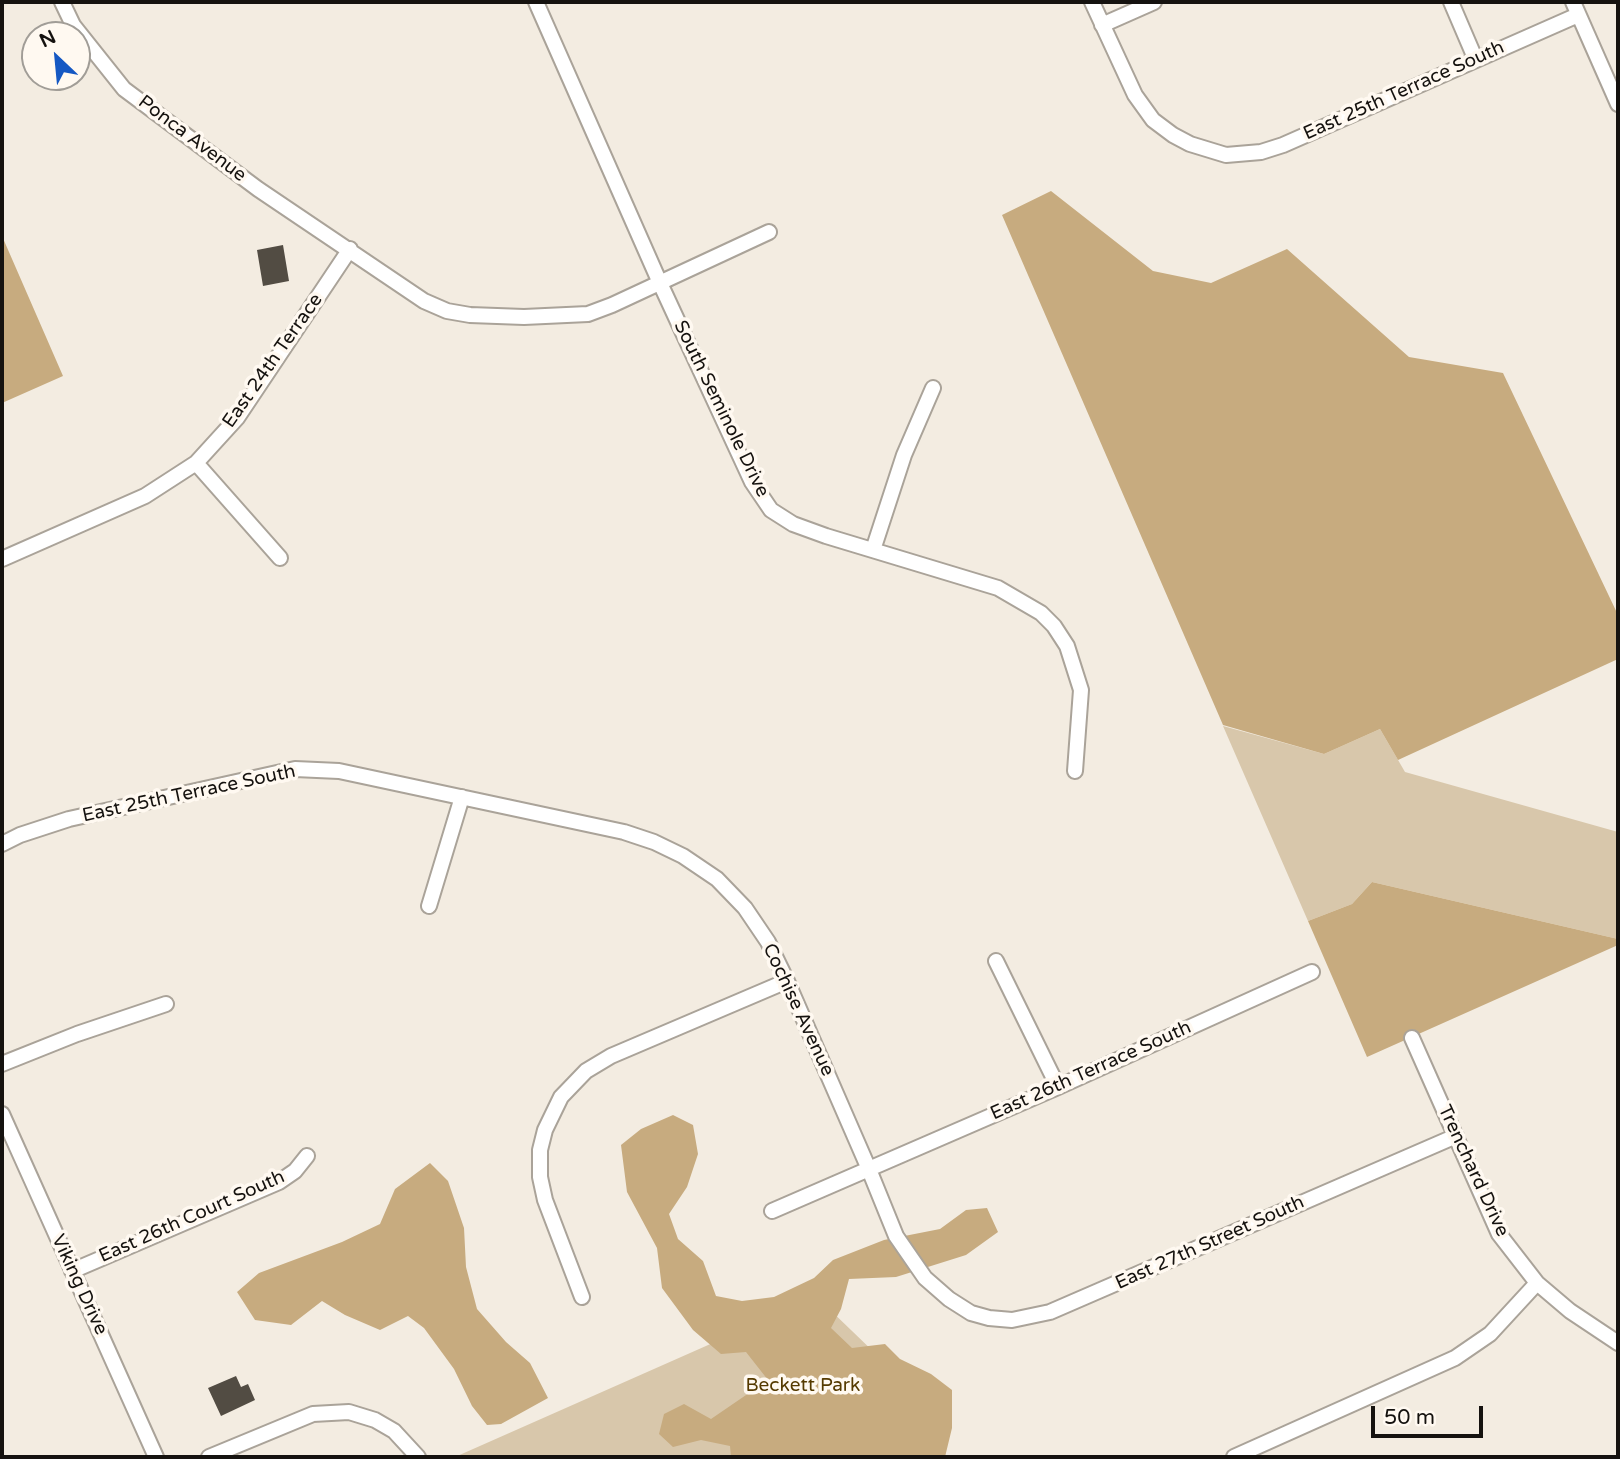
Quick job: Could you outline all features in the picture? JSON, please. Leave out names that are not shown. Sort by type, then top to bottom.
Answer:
[{"type":"street","name":"Ponca Avenue","points":[[62,2],[73,25],[124,89],[258,189],[424,301],[447,311],[470,315],[524,317],[588,314],[612,306],[769,232]]},
{"type":"street","name":"South Seminole Drive","points":[[536,2],[660,283],[752,482],[771,510],[793,524],[998,588],[1041,613],[1054,626],[1067,646],[1081,690],[1075,771]]},
{"type":"street","points":[[1092,2],[1102,25],[1154,2]]},
{"type":"street","points":[[1451,2],[1475,58]]},
{"type":"street","points":[[1576,8],[1618,104]]},
{"type":"street","name":"East 25th Terrace South","points":[[1102,25],[1135,95],[1153,120],[1189,144],[1226,155],[1261,152],[1283,145],[1475,58],[1576,8]]},
{"type":"street","name":"East 24th Terrace","points":[[2,559],[145,496],[196,463],[237,418],[350,249]]},
{"type":"street","points":[[873,550],[904,455],[933,388]]},
{"type":"street","points":[[196,463],[281,558]]},
{"type":"street","name":"East 25th Terrace South","points":[[2,844],[20,835],[69,819],[295,769],[339,771],[462,797]]},
{"type":"street","points":[[429,906],[462,797]]},
{"type":"street","name":"Cochise Avenue","points":[[462,797],[624,832],[683,856],[717,879],[745,908],[768,942],[896,1236],[925,1278],[960,1306]]},
{"type":"street","points":[[996,961],[1058,1087]]},
{"type":"street","name":"East 26th Terrace South","points":[[772,1210],[1058,1087],[1312,972]]},
{"type":"street","points":[[582,1297],[545,1200],[540,1177],[540,1150],[545,1130],[561,1097],[586,1071],[611,1056],[787,981]]},
{"type":"street","points":[[2,1064],[77,1034],[166,1004]]},
{"type":"street","name":"Trenchard Drive","points":[[1412,1038],[1499,1234],[1538,1283],[1570,1311],[1618,1343]]},
{"type":"street","name":"Viking Drive","points":[[2,1114],[156,1457]]},
{"type":"street","name":"East 27th Street South","points":[[960,1306],[971,1313],[1012,1320],[1050,1312],[1455,1136]]},
{"type":"street","name":"East 26th Court South","points":[[72,1270],[279,1182],[295,1171],[307,1156]]},
{"type":"street","points":[[1234,1457],[1455,1358],[1490,1334],[1538,1283]]},
{"type":"street","points":[[209,1457],[313,1414],[349,1412],[375,1420],[394,1431],[418,1457]]},
{"type":"green space","points":[[1051,191],[1153,271],[1211,283],[1287,249],[1409,357],[1503,373],[1618,615],[1618,659],[1398,760],[1380,729],[1324,754],[1223,725],[1002,215]]},
{"type":"green space","points":[[2,236],[63,376],[2,403]]},
{"type":"green space","points":[[1223,726],[1324,754],[1380,729],[1405,772],[1618,832],[1618,939],[1372,882],[1352,904],[1308,921]]},
{"type":"green space","points":[[1372,882],[1618,939],[1618,945],[1367,1057],[1308,921],[1352,904]]},
{"type":"green space","points":[[673,1115],[693,1125],[698,1154],[687,1187],[669,1214],[678,1239],[703,1261],[716,1296],[742,1301],[774,1297],[814,1278],[833,1260],[884,1240],[940,1229],[966,1210],[987,1208],[998,1232],[966,1255],[896,1277],[849,1279],[841,1309],[831,1328],[852,1348],[885,1344],[900,1359],[931,1374],[952,1390],[952,1428],[945,1457],[731,1457],[730,1446],[701,1440],[673,1447],[659,1434],[664,1414],[684,1404],[711,1419],[768,1380],[746,1352],[721,1354],[693,1330],[662,1288],[657,1248],[627,1192],[621,1145],[641,1129]]},
{"type":"green space","points":[[430,1163],[448,1181],[464,1228],[466,1267],[477,1309],[506,1342],[530,1363],[548,1398],[501,1424],[487,1425],[472,1406],[454,1369],[424,1328],[408,1316],[380,1330],[345,1315],[322,1301],[291,1325],[255,1320],[237,1292],[259,1273],[342,1242],[380,1224],[395,1189]]},
{"type":"green space","name":"Beckett Park","points":[[824,1304],[879,1357],[872,1457],[455,1457],[724,1338]]},
{"type":"building","points":[[283,245],[289,281],[263,286],[257,250]]},
{"type":"building","points":[[236,1376],[241,1387],[248,1384],[255,1400],[221,1416],[208,1388]]}]
